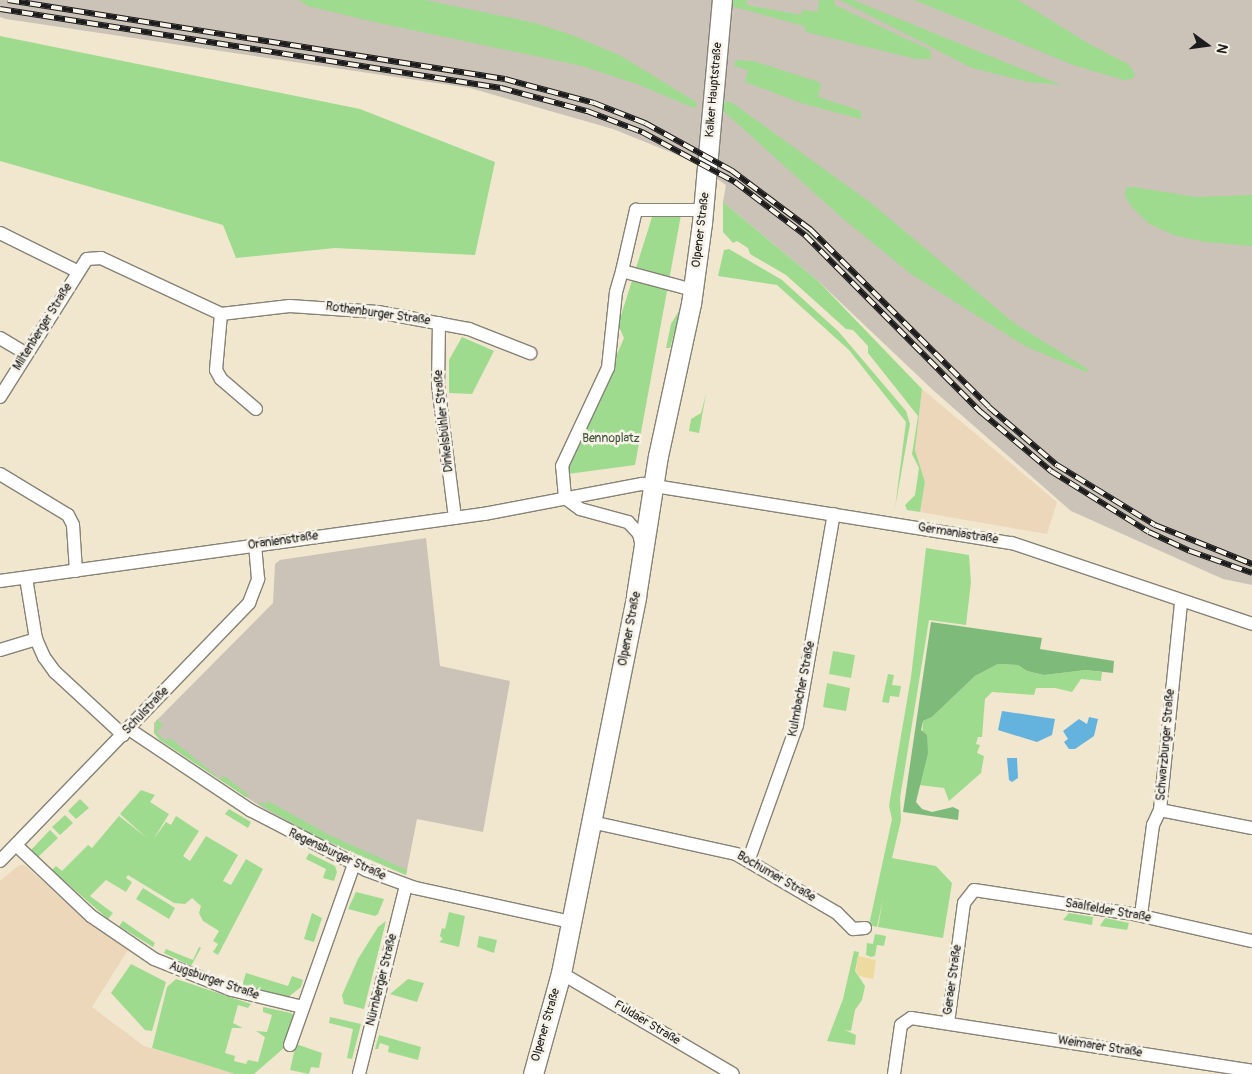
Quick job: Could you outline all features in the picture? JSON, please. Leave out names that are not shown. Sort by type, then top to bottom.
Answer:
[{"type":"main road","name":"Kalker Hauptstraße","points":[[706,180],[722,0]]},
{"type":"main road","name":"Olpener Straße","points":[[533,1074],[561,973],[591,822],[693,290],[704,210],[706,180]]},
{"type":"street","points":[[641,554],[640,537],[628,522],[580,509],[565,498],[562,466],[608,368],[616,292],[636,210],[704,210]]},
{"type":"street","points":[[0,233],[77,271]]},
{"type":"street","name":"Miltenberger Straße","points":[[0,397],[77,271],[88,259],[102,258],[221,314]]},
{"type":"street","points":[[622,271],[693,290]]},
{"type":"street","name":"Rothenburger Straße","points":[[221,314],[290,306],[335,307],[469,329],[530,353]]},
{"type":"street","points":[[221,314],[216,370],[221,379],[256,409]]},
{"type":"street","name":"Dinkelsbühler Straße","points":[[439,323],[438,385],[456,518]]},
{"type":"street","points":[[0,338],[26,354]]},
{"type":"street","points":[[0,474],[68,516],[73,526],[76,571]]},
{"type":"street","name":"Oranienstraße","points":[[0,581],[456,518],[637,484],[654,486]]},
{"type":"street","name":"Germaniastraße","points":[[654,486],[1012,543],[1044,551],[1181,603],[1252,624]]},
{"type":"street","name":"Kulmbacher Straße","points":[[749,859],[797,725],[834,514]]},
{"type":"street","name":"Schulstraße","points":[[0,862],[252,600],[258,579],[256,545]]},
{"type":"street","name":"Regensburger Straße","points":[[26,578],[36,638],[55,672],[126,732],[250,810],[354,864],[406,886],[571,922]]},
{"type":"street","name":"Schwarzburger Straße","points":[[1140,915],[1153,825],[1160,810],[1181,603]]},
{"type":"street","points":[[0,650],[36,638]]},
{"type":"street","points":[[1160,810],[1252,828]]},
{"type":"street","name":"Bochumer Straße","points":[[591,822],[728,851],[749,859],[837,913],[853,929],[865,928]]},
{"type":"street","name":"Augsburger Straße","points":[[17,846],[91,916],[154,959],[232,990],[303,1007]]},
{"type":"street","points":[[290,1046],[354,864]]},
{"type":"street","name":"Nürnberger Straße","points":[[359,1074],[406,886]]},
{"type":"street","name":"Saalfelder Straße","points":[[966,898],[974,890],[984,890],[1140,915],[1252,941]]},
{"type":"street","name":"Geraer Straße","points":[[894,1074],[905,1020],[911,1018],[948,1023],[966,898]]},
{"type":"street","name":"Fuldaer Straße","points":[[561,973],[733,1074]]},
{"type":"street","name":"Weimarer Straße","points":[[948,1023],[1252,1071]]},
{"type":"shaded area","points":[[0,0],[1252,0],[1252,585],[1223,579],[1071,511],[934,391],[818,281],[723,202],[726,185],[690,160],[613,129],[470,88],[6,19],[0,17]]},
{"type":"shaded area","points":[[922,389],[1057,502],[1047,534],[920,512],[925,482],[915,450]]},
{"type":"shaded area","points":[[426,538],[440,666],[510,681],[483,832],[417,819],[406,875],[317,837],[263,808],[160,740],[154,733],[154,723],[273,603],[275,564],[280,560]]},
{"type":"shaded area","points":[[19,865],[25,865],[74,910],[128,950],[92,1007],[144,1046],[235,1074],[0,1074],[0,881]]},
{"type":"green space","points":[[299,0],[425,0],[535,23],[572,35],[621,56],[696,102],[697,106],[694,108],[637,84],[582,66],[379,23],[308,6]]},
{"type":"green space","points":[[709,0],[747,0],[747,5],[801,15],[802,10],[818,12],[819,0],[834,0],[835,5],[930,50],[932,59],[916,59],[806,32],[804,26]]},
{"type":"green space","points":[[840,0],[853,0],[1061,85],[1028,82],[972,68]]},
{"type":"green space","points":[[914,0],[1018,0],[1091,45],[1128,64],[1135,74],[1132,79],[1124,80],[1076,66]]},
{"type":"green space","points":[[0,36],[360,109],[495,162],[475,255],[335,248],[236,258],[223,225],[0,161]]},
{"type":"green space","points":[[736,60],[753,61],[819,82],[821,85],[818,97],[861,111],[861,119],[804,104],[745,82],[748,70],[734,66]]},
{"type":"green space","points":[[722,100],[734,104],[871,203],[1014,323],[1089,370],[1086,372],[1025,346],[911,274],[841,217],[719,107]]},
{"type":"green space","points":[[1134,187],[1196,197],[1252,195],[1252,246],[1205,242],[1173,235],[1148,223],[1130,205],[1125,195],[1126,188]]},
{"type":"green space","points":[[723,202],[818,281],[922,389],[915,450],[925,482],[920,512],[907,510],[905,505],[915,495],[919,468],[912,454],[918,416],[868,353],[868,346],[853,330],[846,329],[786,275],[750,254],[748,248],[737,241],[733,243],[723,232]]},
{"type":"green space","name":"Bennoplatz","points":[[653,214],[681,215],[635,465],[568,474],[568,467],[624,338],[618,325]]},
{"type":"green space","points":[[729,249],[782,280],[839,332],[906,411],[910,424],[895,508],[906,422],[849,350],[777,285],[718,276],[724,250]]},
{"type":"green space","points":[[682,306],[670,348],[666,348],[671,324]]},
{"type":"green space","points":[[462,337],[494,351],[472,394],[449,393],[449,360]]},
{"type":"green space","points":[[706,394],[699,433],[689,431],[691,419],[701,413]]},
{"type":"green space","points":[[926,548],[969,555],[971,582],[966,625],[929,620],[900,798],[901,820],[892,858],[936,866],[952,883],[943,938],[878,927],[883,899],[877,927],[869,925],[892,819],[889,806],[911,677]]},
{"type":"green space","points":[[931,622],[1042,638],[1040,649],[1114,661],[1113,673],[1086,670],[1044,675],[1027,671],[1018,665],[998,664],[975,676],[932,717],[923,721],[921,730],[927,735],[928,753],[916,802],[922,809],[932,812],[953,807],[959,810],[958,820],[903,812]]},
{"type":"green space","points":[[833,651],[855,655],[851,678],[829,674]]},
{"type":"green space","points":[[998,664],[1018,665],[1027,671],[1044,675],[1086,670],[1102,672],[1101,681],[1081,679],[1072,692],[1055,688],[1036,688],[1034,695],[992,692],[985,699],[982,737],[978,737],[976,744],[980,745],[977,753],[984,756],[981,773],[949,801],[944,788],[919,785],[923,721],[932,717],[975,676]]},
{"type":"green space","points":[[888,674],[894,675],[892,685],[901,686],[899,697],[890,696],[889,703],[882,702]]},
{"type":"green space","points":[[827,683],[850,688],[846,711],[823,707]]},
{"type":"green space","points":[[157,719],[163,725],[156,732],[166,741],[170,738],[220,779],[224,776],[249,795],[246,797],[160,740],[154,733]]},
{"type":"green space","points":[[141,790],[155,795],[150,802],[169,814],[153,840],[166,822],[171,825],[176,816],[199,831],[183,856],[190,861],[206,836],[238,855],[223,881],[231,885],[246,859],[263,869],[218,955],[213,952],[218,944],[213,941],[219,931],[203,921],[199,913],[201,906],[192,898],[185,904],[174,903],[128,875],[126,878],[132,882],[126,892],[106,880],[90,896],[113,913],[108,919],[52,870],[56,866],[62,871],[88,845],[92,848],[119,816],[147,838],[120,814]]},
{"type":"green space","points":[[80,799],[89,808],[76,819],[68,811]]},
{"type":"green space","points":[[268,801],[329,835],[407,870],[406,875],[317,837],[258,804],[261,802],[265,805]]},
{"type":"green space","points":[[229,809],[251,822],[248,828],[225,814]]},
{"type":"green space","points":[[65,815],[73,823],[60,835],[52,827]]},
{"type":"green space","points":[[50,830],[58,838],[38,857],[31,850]]},
{"type":"green space","points":[[309,853],[335,866],[337,872],[334,881],[323,878],[326,869],[306,859]]},
{"type":"green space","points":[[143,888],[175,908],[169,919],[136,899]]},
{"type":"green space","points":[[356,892],[384,899],[378,914],[375,916],[348,909]]},
{"type":"green space","points":[[449,912],[465,916],[459,947],[439,942],[443,939],[440,936],[442,928],[445,929]]},
{"type":"green space","points":[[312,913],[322,918],[314,942],[304,939]]},
{"type":"green space","points":[[1069,913],[1093,917],[1092,925],[1063,920]]},
{"type":"green space","points":[[1105,918],[1129,923],[1127,930],[1100,926]]},
{"type":"green space","points":[[123,921],[155,943],[153,947],[119,926]]},
{"type":"green space","points":[[386,921],[364,1009],[344,1004],[342,995],[358,959],[378,927]]},
{"type":"green space","points":[[875,934],[886,936],[884,946],[877,945],[875,956],[871,957],[866,955],[867,943],[873,944]]},
{"type":"green space","points":[[479,936],[497,940],[494,953],[477,947]]},
{"type":"green space","points":[[199,947],[201,948],[191,966],[164,953],[166,949],[193,960]]},
{"type":"green space","points":[[854,951],[859,952],[855,971],[865,986],[862,1000],[855,1010],[851,1031],[845,1030],[856,1035],[855,1045],[827,1041],[843,999]]},
{"type":"green space","points":[[131,964],[166,982],[152,1031],[145,1030],[111,993]]},
{"type":"green space","points":[[246,973],[288,986],[292,976],[303,980],[301,987],[287,998],[242,985]]},
{"type":"green space","points":[[176,979],[251,1004],[248,1008],[238,1005],[233,1023],[243,1028],[232,1028],[225,1053],[235,1056],[234,1061],[246,1064],[248,1060],[258,1062],[265,1037],[256,1031],[267,1032],[272,1015],[263,1012],[263,1007],[291,1013],[295,1017],[285,1047],[254,1074],[235,1074],[152,1048],[167,987]]},
{"type":"green space","points":[[408,979],[424,983],[417,1002],[390,994]]},
{"type":"green space","points":[[330,1017],[361,1024],[352,1059],[347,1058],[353,1029],[329,1023]]},
{"type":"green space","points":[[379,1035],[421,1047],[418,1060],[388,1052],[389,1046],[380,1043],[378,1049],[375,1049]]},
{"type":"green space","points":[[296,1044],[322,1053],[319,1068],[311,1067],[309,1074],[290,1070]]},
{"type":"sand","points":[[858,956],[876,960],[873,979],[859,976],[856,971]]},
{"type":"water","points":[[1002,711],[1055,719],[1052,735],[1037,742],[998,730]]},
{"type":"water","points":[[1089,717],[1098,719],[1094,736],[1075,749],[1069,749],[1064,742],[1068,739],[1063,731],[1079,719],[1087,724]]},
{"type":"water","points":[[1007,758],[1017,758],[1018,778],[1012,782],[1009,780]]},
{"type":"railway","points":[[8,0],[505,79],[594,103],[645,123],[731,170],[810,229],[989,407],[1057,465],[1155,525],[1252,564]]},
{"type":"railway","points":[[0,9],[501,88],[587,111],[642,132],[735,182],[805,235],[981,412],[1051,471],[1149,532],[1190,551],[1252,573]]}]
